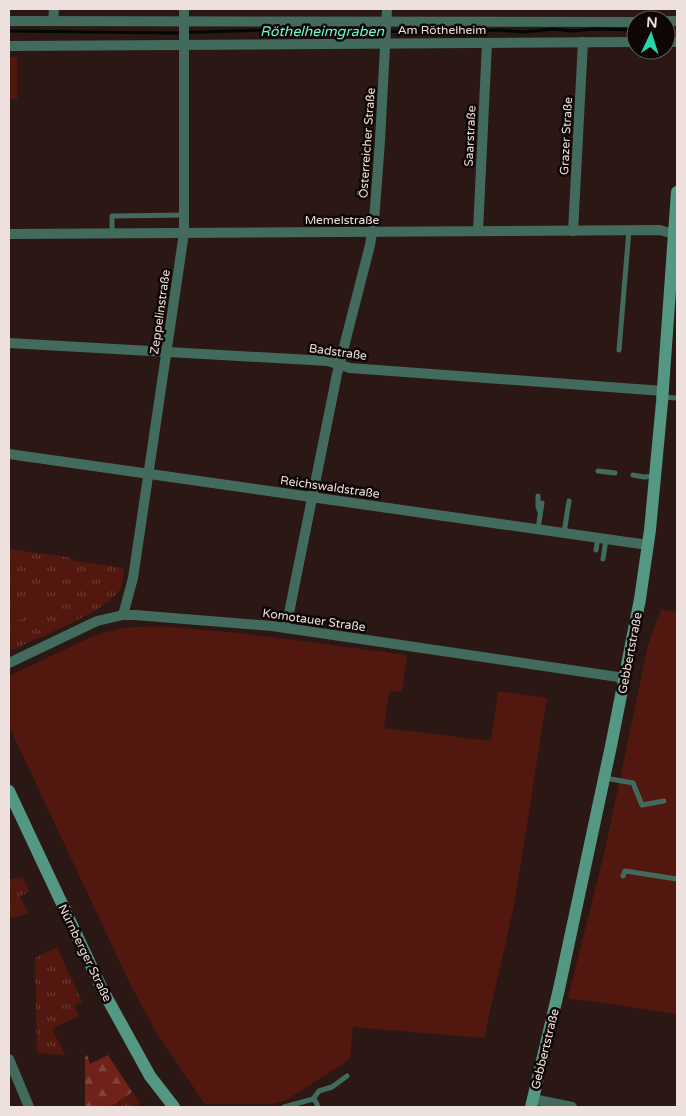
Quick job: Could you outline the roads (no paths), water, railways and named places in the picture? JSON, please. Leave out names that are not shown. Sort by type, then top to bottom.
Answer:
[{"type":"street","points":[[53,21],[54,9]]},
{"type":"street","name":"Zeppelinstraße","points":[[123,615],[133,578],[184,233],[184,9]]},
{"type":"street","points":[[307,9],[307,20]]},
{"type":"street","name":"Österreicher Straße","points":[[286,628],[340,365],[372,232],[380,141],[387,9]]},
{"type":"street","name":"Am Röthelheim","points":[[9,46],[307,20],[387,23],[626,22]]},
{"type":"street","name":"Am Röthelheim","points":[[9,21],[53,21],[184,32],[386,40],[626,42]]},
{"type":"street","name":"Saarstraße","points":[[478,231],[487,42]]},
{"type":"street","name":"Grazer Straße","points":[[573,231],[583,42]]},
{"type":"street","name":"Gebbertstraße","points":[[532,1103],[557,1000],[638,610],[648,545],[663,394],[676,234],[677,192]]},
{"type":"street","name":"Memelstraße","points":[[9,234],[660,230],[676,234]]},
{"type":"street","name":"Badstraße","points":[[9,343],[328,361],[350,368],[663,394]]},
{"type":"street","name":"Reichswaldstraße","points":[[9,454],[648,545]]},
{"type":"street","name":"Komotauer Straße","points":[[9,664],[96,621],[123,615],[286,628],[625,678]]},
{"type":"street","name":"Nürnberger Straße","points":[[9,791],[102,989],[150,1076],[174,1107]]},
{"type":"street","points":[[9,1059],[29,1107]]},
{"type":"street","points":[[532,1103],[572,1107]]},
{"type":"lane","points":[[112,234],[112,216],[185,215]]},
{"type":"lane","points":[[619,350],[630,230]]},
{"type":"lane","points":[[663,394],[677,398]]},
{"type":"lane","points":[[598,471],[615,473]]},
{"type":"lane","points":[[633,475],[655,476]]},
{"type":"lane","points":[[538,496],[540,513]]},
{"type":"lane","points":[[564,533],[568,501]]},
{"type":"lane","points":[[538,529],[542,503]]},
{"type":"lane","points":[[596,550],[602,538]]},
{"type":"lane","points":[[602,538],[603,559]]},
{"type":"lane","points":[[604,777],[633,784],[642,805],[664,801]]},
{"type":"lane","points":[[623,876],[625,871],[677,879]]},
{"type":"lane","points":[[284,1107],[312,1099],[319,1090],[332,1087],[347,1076]]},
{"type":"lane","points":[[312,1099],[318,1107]]},
{"type":"waterway","name":"Röthelheimgraben","points":[[9,31],[171,33],[267,30],[445,32],[499,30],[523,32],[554,29],[572,31],[593,29],[626,30]]}]
